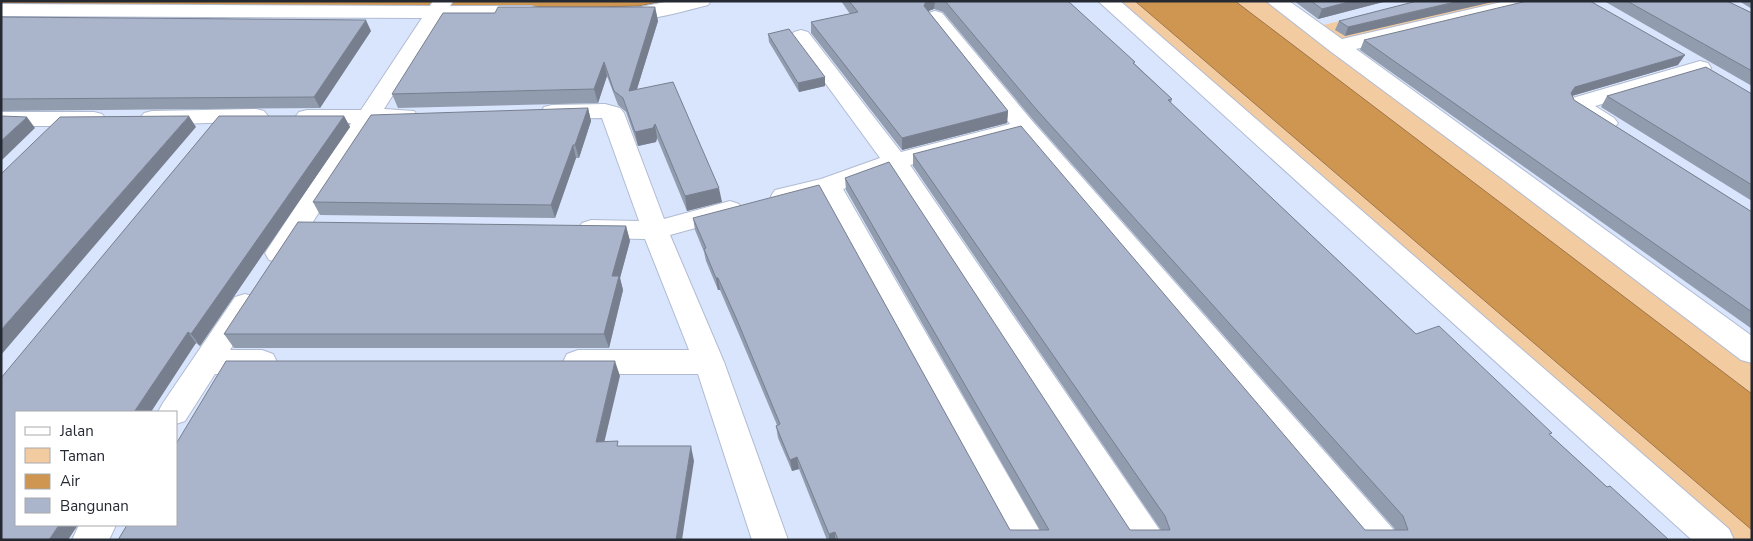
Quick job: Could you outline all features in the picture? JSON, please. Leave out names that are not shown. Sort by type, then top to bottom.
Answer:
[{"type":"street","points":[[596,12],[641,13],[701,1]]},
{"type":"street","points":[[1108,1],[1717,540]]},
{"type":"street","points":[[1276,1],[1752,352]]},
{"type":"street","points":[[1336,47],[1419,18],[1532,1]]},
{"type":"street","points":[[175,411],[370,117],[440,7]]},
{"type":"street","points":[[1,10],[440,7],[550,12]]},
{"type":"street","points":[[935,17],[1025,127],[1381,540]]},
{"type":"street","points":[[1311,28],[1339,21]]},
{"type":"street","points":[[801,36],[895,161],[1147,540]]},
{"type":"street","points":[[1627,136],[1577,104],[1709,73],[1676,54]]},
{"type":"street","points":[[527,113],[605,111],[612,113],[655,230],[709,362],[770,540]]},
{"type":"street","points":[[1,119],[428,115]]},
{"type":"street","points":[[201,139],[220,116]]},
{"type":"street","points":[[40,139],[60,119]]},
{"type":"street","points":[[566,229],[655,230],[828,185],[895,161],[1025,127]]},
{"type":"street","points":[[828,185],[1028,540]]},
{"type":"street","points":[[296,226],[326,227]]},
{"type":"street","points":[[206,362],[285,362]]},
{"type":"street","points":[[551,362],[709,362]]},
{"type":"street","points":[[89,540],[98,526]]},
{"type":"green space","points":[[1108,1],[1276,1],[1311,28],[1422,1],[1532,1],[1337,46],[1752,352],[1752,540],[1717,540]]},
{"type":"water","points":[[1,1],[665,1],[638,6],[590,7],[1,4]]},
{"type":"water","points":[[1135,1],[1235,1],[1752,394],[1752,530]]},
{"type":"building","points":[[849,1],[926,1],[924,6],[1008,111],[902,138],[811,22],[858,12]]},
{"type":"building","points":[[945,1],[1068,1],[1135,62],[1133,63],[1172,99],[1168,100],[1416,334],[1439,326],[1552,433],[1549,434],[1669,540],[838,540],[835,532],[829,534],[797,457],[790,460],[776,426],[780,424],[737,320],[718,278],[716,278],[693,218],[819,185],[1010,530],[1049,530],[845,178],[889,162],[1130,530],[1170,530],[1165,516],[913,154],[1021,126],[1365,530],[1408,530],[1403,516],[1036,109]]},
{"type":"building","points":[[1311,1],[1352,1],[1322,9]]},
{"type":"building","points":[[1417,1],[1459,1],[1348,27],[1339,21]]},
{"type":"building","points":[[1527,1],[1590,1],[1685,55],[1575,87],[1571,93],[1574,100],[1752,212],[1752,312],[1364,40]]},
{"type":"building","points":[[1627,1],[1727,1],[1752,13],[1752,71]]},
{"type":"building","points":[[498,7],[655,7],[629,91],[673,82],[719,188],[685,196],[655,124],[653,128],[635,132],[623,98],[614,91],[604,62],[594,89],[392,94],[443,13],[495,13]]},
{"type":"building","points":[[1,17],[366,20],[314,97],[1,99]]},
{"type":"building","points":[[789,29],[825,77],[798,83],[768,34]]},
{"type":"building","points":[[1706,67],[1752,94],[1752,185],[1607,96]]},
{"type":"building","points":[[588,108],[551,205],[313,202],[371,115]]},
{"type":"building","points":[[1,116],[27,117],[1,141]]},
{"type":"building","points":[[189,116],[1,330],[1,174],[60,117]]},
{"type":"building","points":[[219,116],[344,116],[191,334],[188,332],[135,411],[15,411],[15,526],[58,526],[49,540],[1,540],[1,378]]},
{"type":"building","points":[[298,222],[626,226],[612,276],[619,276],[604,334],[224,334]]},
{"type":"building","points":[[226,361],[615,361],[596,442],[618,441],[617,446],[691,446],[676,540],[118,540],[126,526],[178,526],[178,441]]}]
